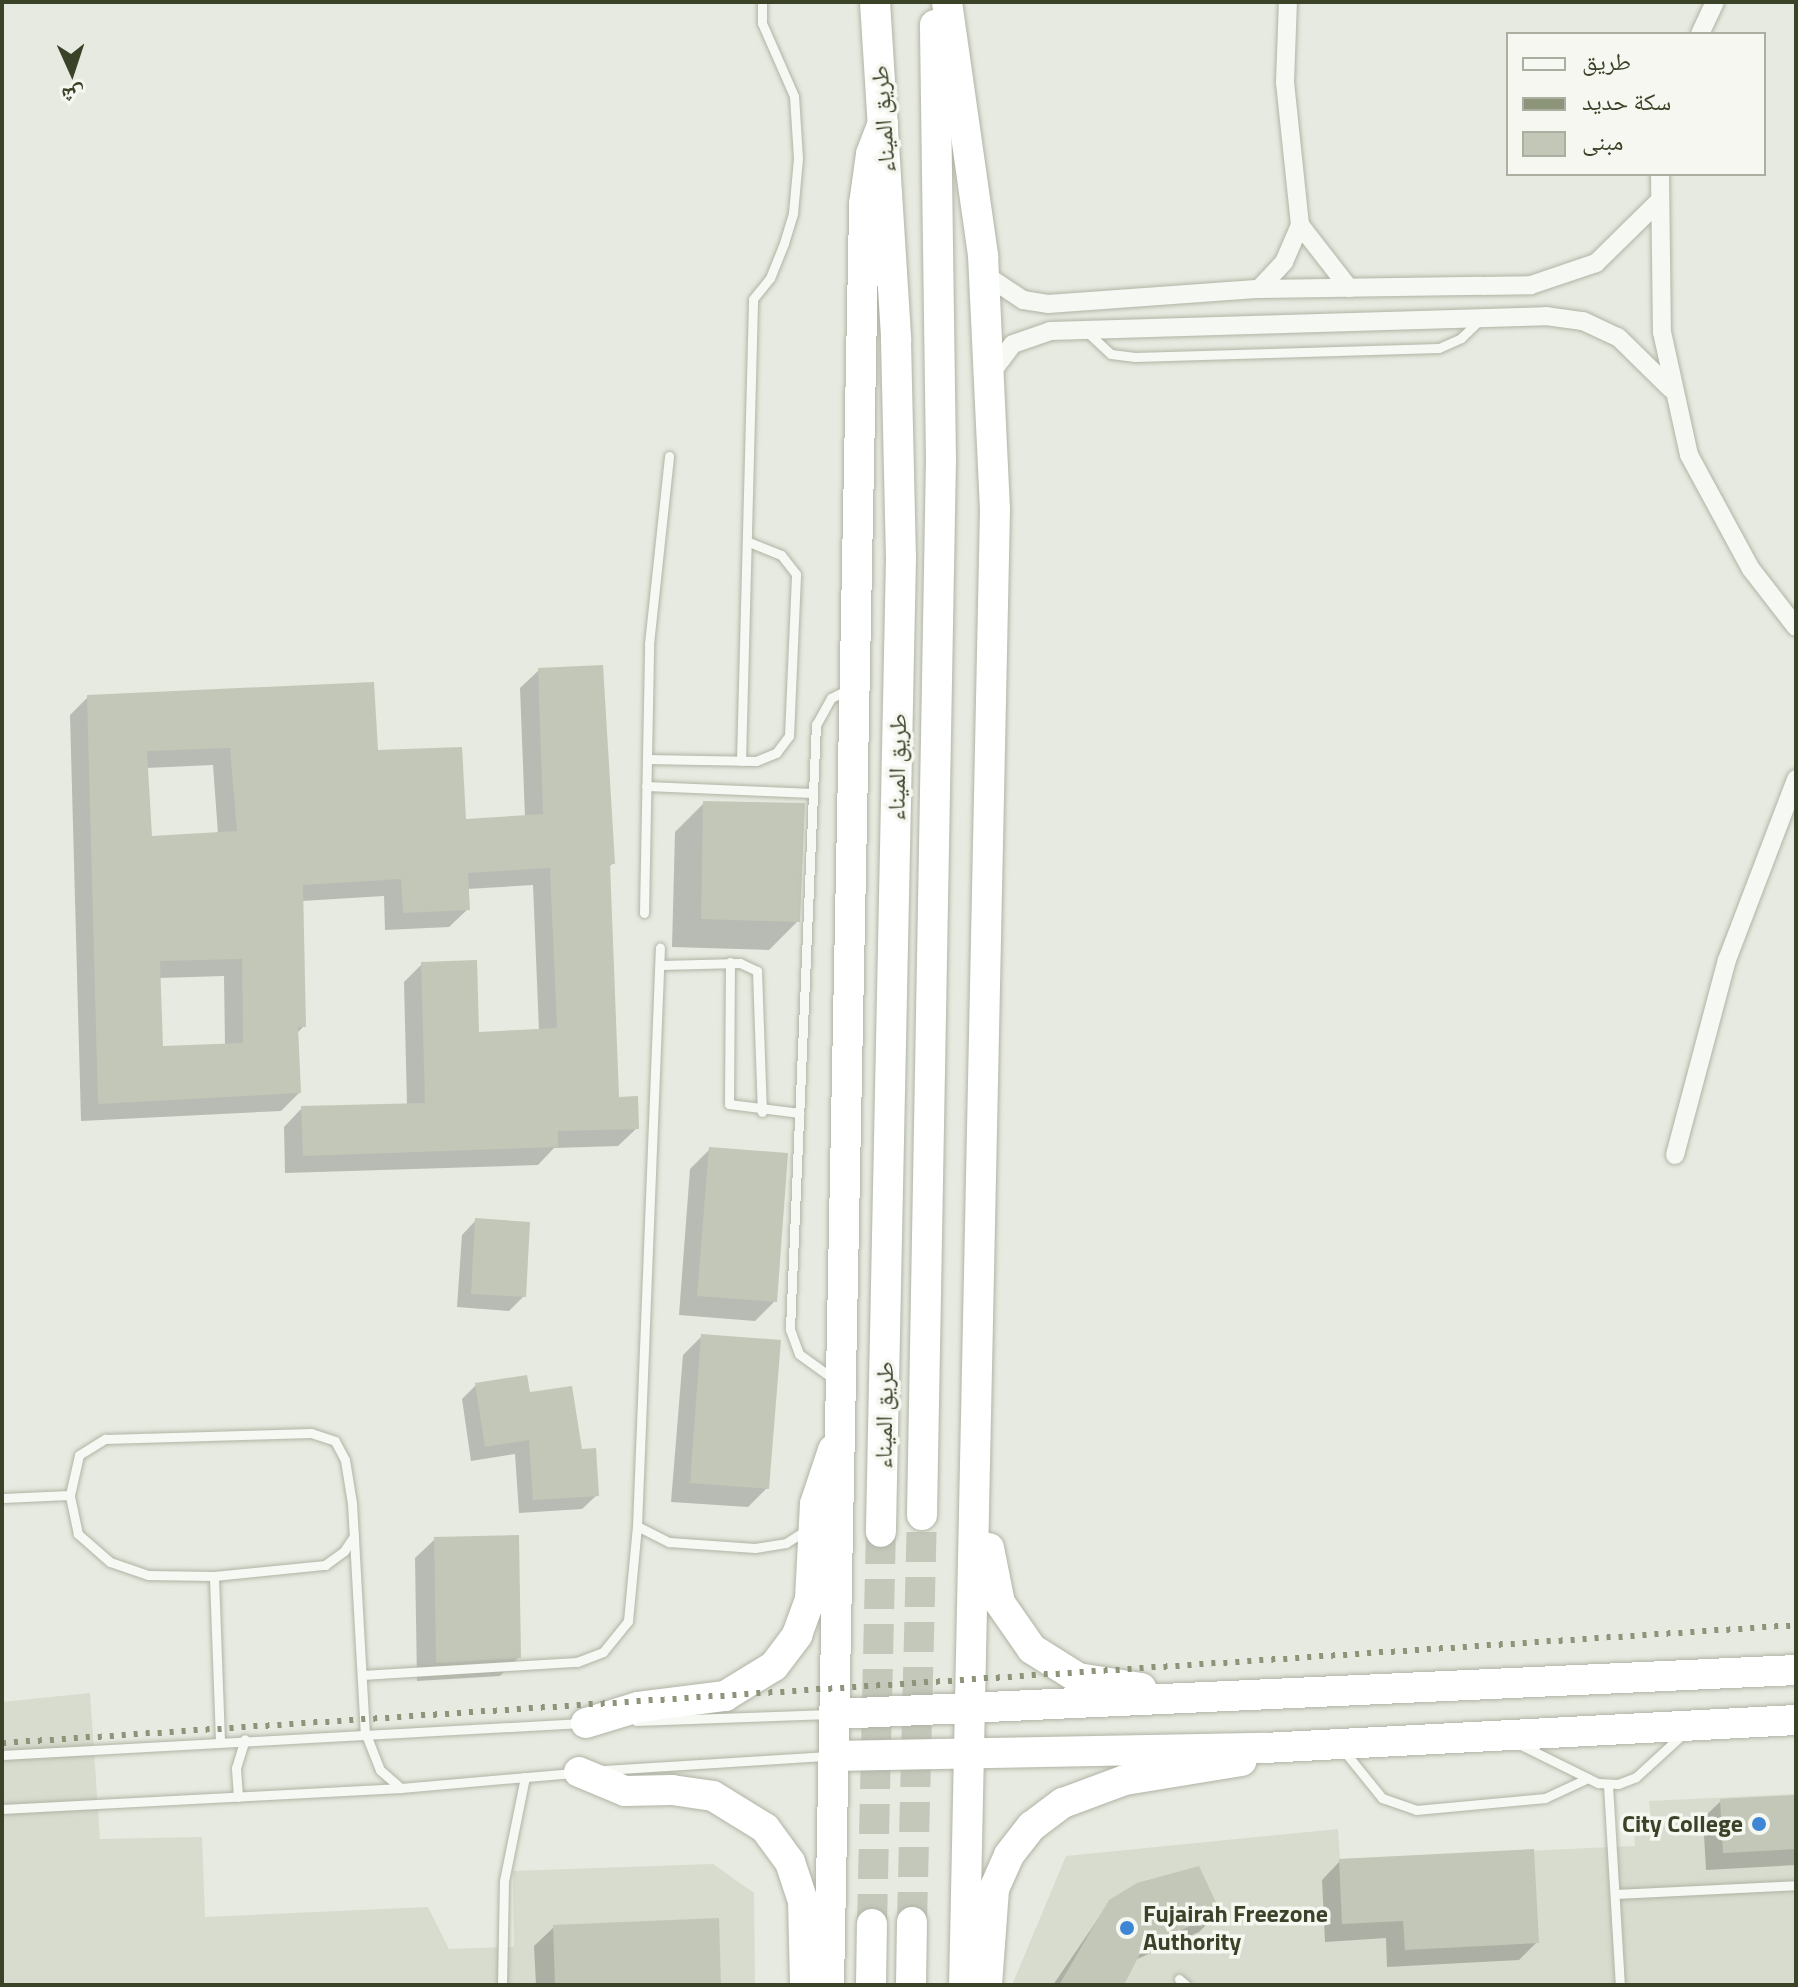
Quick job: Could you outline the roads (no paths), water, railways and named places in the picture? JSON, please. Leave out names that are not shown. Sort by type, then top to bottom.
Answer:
[{"type":"highway","name":"طريق الميناء","points":[[875,2],[896,340],[901,557],[881,1532]]},
{"type":"highway","name":"طريق الميناء","points":[[922,1515],[941,460],[935,2]]},
{"type":"highway","points":[[947,2],[984,274],[995,509],[964,1985]]},
{"type":"highway","points":[[829,1985],[865,187],[883,123]]},
{"type":"highway","points":[[976,1433],[986,1461],[994,1586],[1020,1636],[1046,1660],[1078,1678],[1202,1699]]},
{"type":"highway","points":[[586,1723],[638,1707],[725,1696],[774,1666],[797,1635],[810,1599],[818,1486],[840,1438]]},
{"type":"highway","points":[[835,1714],[1796,1670]]},
{"type":"highway","points":[[835,1756],[969,1751],[1264,1748],[1500,1739],[1796,1720]]},
{"type":"highway","points":[[987,1985],[994,1889],[1020,1840],[1047,1813],[1125,1780],[1220,1766],[1264,1748]]},
{"type":"highway","points":[[579,1772],[625,1791],[672,1790],[713,1796],[765,1828],[790,1862],[803,1901],[805,1985]]},
{"type":"highway","points":[[911,1985],[912,1922]]},
{"type":"highway","points":[[871,1985],[872,1924]]},
{"type":"street","points":[[1259,289],[1284,262],[1300,225],[1285,82],[1288,2]]},
{"type":"street","points":[[1701,32],[1715,2]]},
{"type":"street","points":[[1660,176],[1662,332],[1671,389],[1689,455],[1715,509],[1751,569],[1796,627]]},
{"type":"street","points":[[984,274],[1011,295],[1035,303],[1259,289],[1523,285],[1556,280],[1610,253],[1658,202]]},
{"type":"street","points":[[1300,225],[1349,288]]},
{"type":"street","points":[[989,375],[1003,353],[1025,337],[1085,330],[1546,316],[1601,328],[1634,348],[1671,389]]},
{"type":"street","points":[[1675,1155],[1727,960],[1796,779]]},
{"type":"lane","points":[[741,761],[753,299],[770,278],[784,243],[793,213],[798,158],[794,96],[762,23],[762,2]]},
{"type":"lane","points":[[1085,330],[1100,347],[1123,357],[1439,348],[1461,338],[1483,318]]},
{"type":"lane","points":[[644,913],[653,587],[669,456]]},
{"type":"lane","points":[[647,759],[767,759],[789,736],[798,582],[788,561],[749,542]]},
{"type":"lane","points":[[841,1384],[799,1354],[790,1329],[819,715],[831,698],[855,686]]},
{"type":"lane","points":[[646,786],[813,793]]},
{"type":"lane","points":[[362,1675],[577,1662],[603,1652],[628,1621],[637,1526],[660,947]]},
{"type":"lane","points":[[730,962],[727,1100],[735,1109],[799,1113]]},
{"type":"lane","points":[[660,965],[730,962],[753,966],[760,977],[762,1112]]},
{"type":"lane","points":[[354,1536],[344,1551],[325,1565],[214,1576],[148,1575],[110,1562],[78,1534],[70,1495],[79,1455],[105,1439],[311,1433],[335,1441],[345,1460],[354,1536],[365,1732],[373,1758],[401,1788]]},
{"type":"lane","points":[[2,1498],[70,1495]]},
{"type":"lane","points":[[637,1526],[669,1542],[764,1548],[786,1543],[814,1521]]},
{"type":"lane","points":[[214,1576],[220,1741]]},
{"type":"lane","points":[[2,1755],[365,1732],[835,1714]]},
{"type":"lane","points":[[1500,1739],[1546,1754],[1588,1778],[1608,1785],[1636,1777],[1691,1727]]},
{"type":"lane","points":[[238,1797],[236,1768],[245,1739]]},
{"type":"lane","points":[[1340,1745],[1372,1789],[1404,1808],[1545,1798],[1588,1778]]},
{"type":"lane","points":[[2,1809],[401,1788],[579,1772],[835,1756]]},
{"type":"lane","points":[[502,1985],[504,1881],[525,1777]]},
{"type":"lane","points":[[1608,1785],[1620,1985]]},
{"type":"lane","points":[[1615,1894],[1796,1885]]},
{"type":"tunnel","points":[[912,1922],[922,1515]]},
{"type":"tunnel","points":[[872,1924],[881,1532]]},
{"type":"railway","points":[[2,1743],[1796,1625]]},
{"type":"place","name":"City College","points":[[1759,1824]]},
{"type":"place","name":"Fujairah Freezone Authority","points":[[1127,1928]]}]
